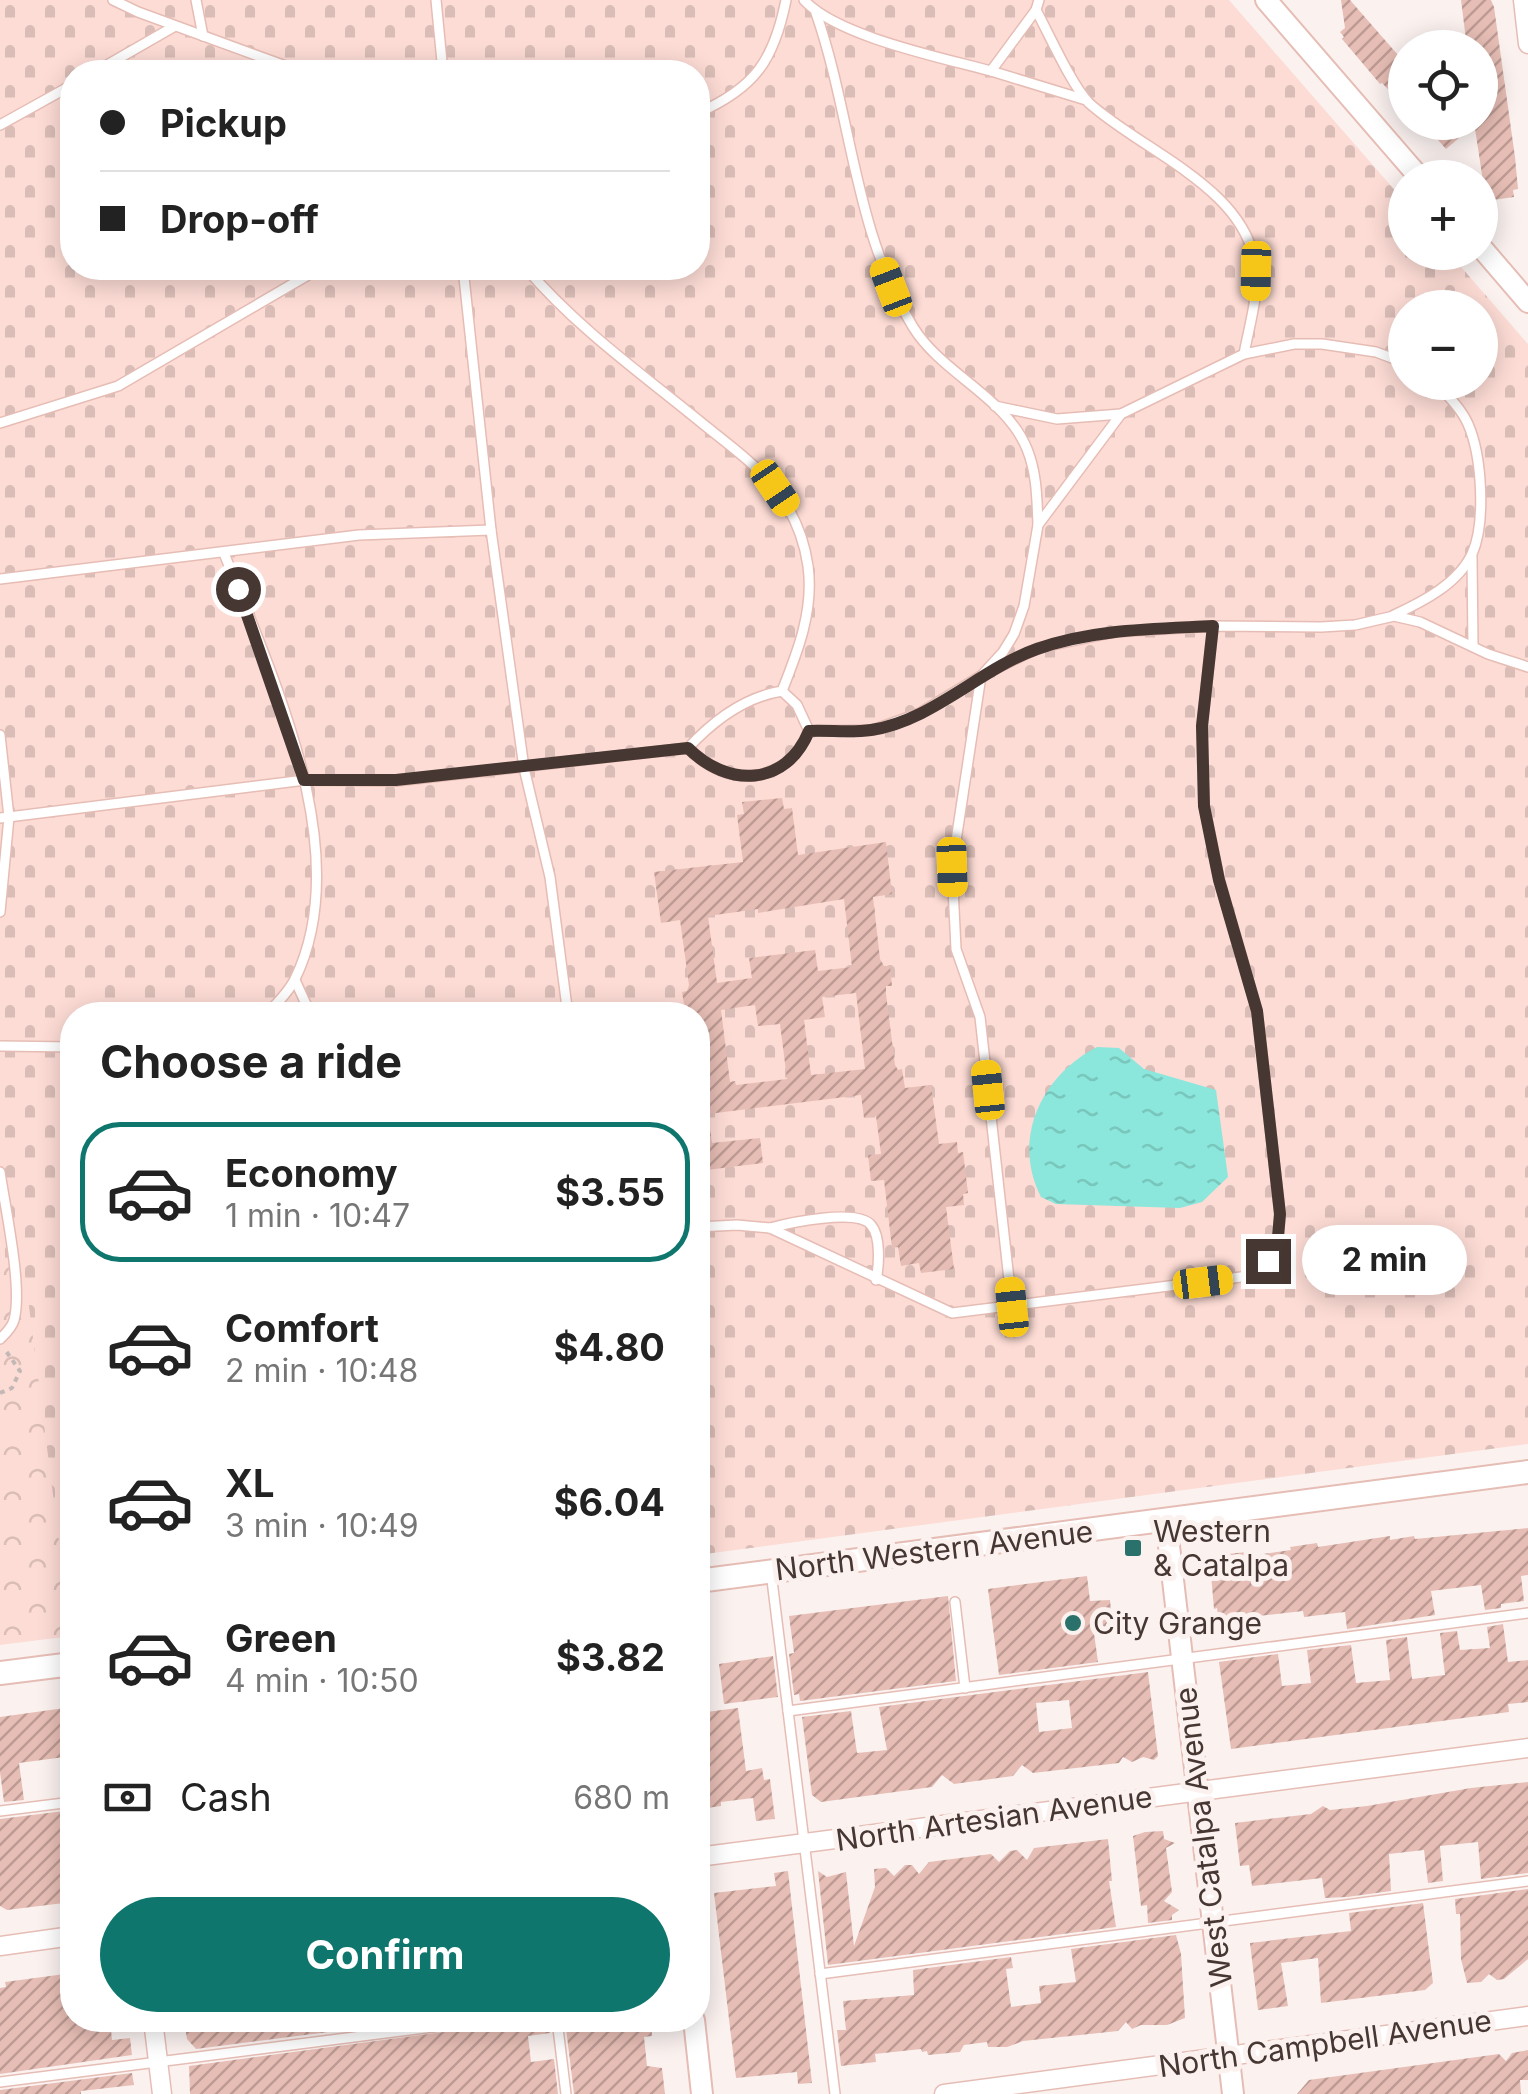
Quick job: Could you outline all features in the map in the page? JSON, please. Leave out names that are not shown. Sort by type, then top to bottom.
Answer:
[{"type":"main road","name":"North Western Avenue","points":[[710,1580],[1528,1472]]},
{"type":"main road","points":[[0,1673],[60,1666]]},
{"type":"street","points":[[1266,0],[1404,160]]},
{"type":"street","points":[[1522,0],[1528,44]]},
{"type":"street","points":[[1498,267],[1528,302]]},
{"type":"street","name":"West Catalpa Avenue","points":[[1166,1520],[1233,2094]]},
{"type":"street","name":"North Artesian Avenue","points":[[710,1855],[1528,1748]]},
{"type":"street","points":[[0,1946],[60,1938]]},
{"type":"street","name":"North Campbell Avenue","points":[[944,2094],[1528,2016]]},
{"type":"street","points":[[154,2032],[162,2094]]},
{"type":"street","points":[[695,2032],[702,2094]]},
{"type":"lane","points":[[113,0],[269,60]]},
{"type":"lane","points":[[196,0],[203,36]]},
{"type":"lane","points":[[436,0],[442,60]]},
{"type":"lane","points":[[710,106],[750,81],[762,68],[780,30],[786,0]]},
{"type":"lane","points":[[804,0],[816,13],[898,46],[1086,100],[1127,134],[1213,193],[1244,228],[1252,249],[1256,271],[1244,354]]},
{"type":"lane","points":[[991,71],[1037,5],[1086,100]]},
{"type":"lane","points":[[816,13],[839,88],[860,196],[891,287],[914,330],[940,361],[994,406],[1018,432],[1034,472],[1038,525],[1024,606],[1004,652],[981,676],[952,867],[956,949],[980,1017],[1012,1307]]},
{"type":"lane","points":[[116,60],[175,26]]},
{"type":"lane","points":[[0,125],[60,92]]},
{"type":"lane","points":[[0,423],[118,386],[299,280]]},
{"type":"lane","points":[[464,280],[491,530],[524,768],[550,877],[566,1002]]},
{"type":"lane","points":[[538,280],[618,356],[750,462],[775,488],[792,514],[804,544],[809,597],[806,625],[782,691]]},
{"type":"lane","points":[[994,406],[1057,419],[1121,414],[1244,354],[1294,344],[1322,344],[1388,357]]},
{"type":"lane","points":[[1451,400],[1473,440],[1480,505],[1472,554],[1473,646]]},
{"type":"lane","points":[[1038,525],[1121,414]]},
{"type":"lane","points":[[0,578],[358,535],[491,530]]},
{"type":"lane","points":[[224,553],[266,662],[304,780],[316,842],[318,903],[294,980],[276,1002]]},
{"type":"lane","points":[[809,731],[873,730],[920,714],[981,676],[1038,648],[1115,632],[1213,626],[1321,627],[1394,616],[1432,595],[1462,570],[1472,554]]},
{"type":"lane","points":[[1394,616],[1420,622],[1528,666]]},
{"type":"lane","points":[[770,1228],[952,1313],[1241,1278],[1258,1272],[1277,1248],[1280,1214],[1257,1011],[1219,880],[1204,806],[1202,726],[1213,626]]},
{"type":"lane","points":[[782,691],[796,705],[809,731]]},
{"type":"lane","points":[[4,817],[304,780],[396,780],[688,748],[710,726],[750,701],[782,691]]},
{"type":"lane","points":[[688,748],[723,773],[736,776],[772,772],[796,756],[809,731]]},
{"type":"lane","points":[[0,735],[4,817],[0,912]]},
{"type":"lane","points":[[294,980],[305,1002]]},
{"type":"lane","points":[[0,1046],[60,1047]]},
{"type":"lane","points":[[0,1172],[15,1282],[14,1320],[1,1343]]},
{"type":"lane","points":[[710,1226],[770,1228],[807,1220],[864,1220],[874,1228],[876,1280]]},
{"type":"lane","points":[[771,1572],[834,2094]]},
{"type":"lane","points":[[955,1602],[965,1688]]},
{"type":"lane","points":[[788,1711],[1528,1613]]},
{"type":"lane","points":[[0,1811],[60,1804]]},
{"type":"lane","points":[[820,1974],[1528,1882]]},
{"type":"lane","points":[[0,2082],[394,2032]]},
{"type":"lane","points":[[558,2032],[566,2094]]},
{"type":"path","points":[[0,1393],[12,1388],[20,1372],[1,1343]]},
{"type":"green space","points":[[0,0],[1229,0],[1388,182],[1388,270],[1464,270],[1481,290],[1388,290],[1388,400],[1498,400],[1498,309],[1528,344],[1528,1444],[710,1553],[710,1002],[60,1002],[60,1550],[23,1259],[3,1261],[0,1241]]},
{"type":"green space","points":[[0,1241],[3,1261],[23,1258],[60,1294],[60,1404],[51,1477],[60,1545],[60,1638],[0,1645]]},
{"type":"water","points":[[1097,1047],[1119,1048],[1144,1069],[1216,1090],[1228,1177],[1202,1202],[1180,1208],[1056,1204],[1041,1197],[1029,1153],[1037,1110],[1061,1074]]},
{"type":"building","points":[[1341,0],[1350,0],[1388,44],[1388,89],[1342,39],[1340,32],[1345,28]]},
{"type":"building","points":[[1461,0],[1491,0],[1497,30],[1465,30]]},
{"type":"building","points":[[1498,36],[1515,157],[1518,189],[1513,190],[1514,197],[1498,199],[1498,160],[1480,160],[1477,140],[1498,140]]},
{"type":"building","points":[[1438,140],[1457,140],[1446,149]]},
{"type":"building","points":[[782,798],[784,809],[792,808],[798,855],[886,842],[892,894],[873,897],[880,959],[884,966],[890,966],[892,986],[886,986],[886,994],[895,1065],[902,1069],[905,1088],[931,1085],[939,1144],[957,1142],[958,1153],[963,1152],[968,1193],[963,1194],[964,1205],[946,1207],[954,1269],[921,1273],[919,1263],[901,1266],[898,1247],[892,1248],[884,1180],[871,1181],[868,1155],[881,1154],[876,1116],[864,1118],[861,1095],[710,1114],[710,1002],[684,1002],[682,992],[689,985],[680,920],[661,923],[654,872],[743,862],[737,815],[744,814],[742,802]],"holes":[[[844,899],[852,967],[818,971],[815,950],[749,958],[752,978],[717,983],[708,916],[758,909],[758,913]],[[856,993],[865,1069],[811,1075],[804,1020],[825,1017],[822,997]],[[755,1005],[758,1026],[780,1024],[787,1079],[736,1085],[735,1081],[730,1082],[721,1010]]]},
{"type":"building","points":[[710,1128],[712,1143],[760,1138],[763,1163],[710,1170]]},
{"type":"building","points":[[1528,1528],[1528,1575],[1521,1576],[1524,1601],[1501,1604],[1501,1608],[1485,1610],[1481,1585],[1431,1591],[1435,1615],[1347,1629],[1345,1612],[1304,1617],[1303,1611],[1250,1617],[1251,1622],[1219,1626],[1217,1608],[1214,1609],[1210,1563],[1219,1562],[1218,1555],[1247,1552],[1248,1556],[1317,1543],[1318,1547],[1390,1536],[1390,1540],[1414,1536],[1415,1539]]},
{"type":"building","points":[[1087,1576],[1090,1601],[1110,1600],[1113,1631],[1094,1633],[1098,1662],[999,1675],[988,1589]]},
{"type":"building","points":[[948,1596],[956,1681],[800,1701],[799,1694],[794,1695],[789,1616]]},
{"type":"building","points":[[1503,1624],[1508,1662],[1528,1660],[1528,1702],[1508,1704],[1509,1712],[1231,1749],[1219,1662],[1278,1654],[1282,1686],[1311,1683],[1307,1650],[1351,1645],[1356,1683],[1390,1680],[1386,1640],[1407,1637],[1412,1679],[1445,1675],[1440,1633],[1457,1631],[1460,1650],[1490,1648],[1487,1627]]},
{"type":"building","points":[[773,1656],[778,1697],[724,1704],[719,1664]]},
{"type":"building","points":[[1148,1672],[1158,1756],[1132,1762],[1123,1757],[1119,1763],[1033,1773],[1022,1765],[1013,1776],[954,1784],[942,1775],[932,1787],[821,1802],[812,1795],[802,1717],[851,1711],[857,1753],[887,1750],[879,1707]],"holes":[[[1069,1700],[1072,1728],[1039,1732],[1036,1703]]]},
{"type":"building","points":[[738,1708],[746,1771],[762,1768],[764,1780],[770,1779],[775,1819],[756,1821],[753,1798],[721,1802],[721,1806],[710,1808],[710,1712]]},
{"type":"building","points":[[60,1709],[60,1758],[19,1763],[24,1800],[4,1802],[0,1717]]},
{"type":"building","points":[[1528,1782],[1528,1873],[1481,1879],[1478,1842],[1440,1846],[1443,1881],[1428,1883],[1424,1850],[1389,1854],[1391,1891],[1325,1898],[1322,1878],[1252,1886],[1249,1865],[1240,1866],[1235,1823],[1311,1814],[1323,1806],[1330,1810],[1367,1806]]},
{"type":"building","points":[[60,1812],[60,1903],[7,1910],[0,1906],[0,1819]]},
{"type":"building","points":[[1163,1831],[1164,1839],[1175,1843],[1166,1848],[1172,1892],[1164,1901],[1179,1910],[1172,1920],[1148,1923],[1147,1905],[1141,1906],[1133,1836]]},
{"type":"building","points":[[1108,1839],[1116,1927],[828,1965],[818,1871],[827,1877],[846,1872],[854,1946],[875,1887],[874,1869],[886,1868],[894,1876],[905,1865],[912,1865],[919,1874],[929,1862],[991,1854],[999,1862],[1010,1851],[1017,1850],[1027,1860],[1034,1848]]},
{"type":"building","points":[[788,1871],[812,2083],[798,2084],[797,2072],[736,2078],[714,1893],[776,1886],[774,1873]]},
{"type":"building","points":[[1528,1889],[1528,1959],[1504,1979],[1497,1980],[1489,1974],[1481,1982],[1467,1983],[1455,1899]]},
{"type":"building","points":[[1423,1903],[1433,1983],[1425,1990],[1321,2003],[1318,1958],[1281,1963],[1288,2006],[1258,2010],[1250,1943],[1351,1931],[1349,1913]]},
{"type":"building","points":[[1176,1935],[1185,2018],[1167,2025],[1132,2029],[1126,2022],[1118,2031],[1023,2041],[1007,2047],[988,2047],[987,2042],[964,2045],[960,2052],[928,2055],[921,2049],[875,2054],[876,2062],[841,2066],[837,2030],[846,2030],[843,2001],[914,1995],[913,1970],[1011,1957],[1013,1968],[1006,1969],[1011,2007],[1041,2003],[1039,1986],[1076,1982],[1071,1949]]},
{"type":"building","points":[[60,1975],[60,2032],[111,2032],[112,2040],[130,2038],[132,2055],[0,2074],[0,1988],[6,1987],[5,1982]]},
{"type":"building","points":[[186,2032],[328,2032],[196,2049]]},
{"type":"building","points":[[443,2032],[550,2032],[528,2036],[531,2062],[554,2059],[558,2094],[190,2094],[189,2066]]},
{"type":"building","points":[[566,2032],[652,2032],[652,2036],[644,2037],[647,2066],[662,2068],[665,2094],[574,2094]]},
{"type":"building","points":[[1528,2050],[1528,2080],[1520,2080],[1521,2094],[1297,2094],[1309,2080],[1499,2054],[1506,2061],[1512,2053]]},
{"type":"building","points":[[132,2073],[134,2085],[81,2094],[0,2094],[0,2090]]},
{"type":"place","name":"Western & Catalpa","points":[[1133,1548]]},
{"type":"place","name":"City Grange","points":[[1073,1623]]},
{"type":"route","points":[[238,589],[304,780],[396,780],[688,748],[723,773],[755,775],[786,765],[804,745],[809,731],[873,730],[920,714],[981,676],[1038,648],[1115,632],[1213,626],[1202,726],[1204,806],[1219,880],[1257,1011],[1280,1214],[1277,1248],[1268,1261]]}]
